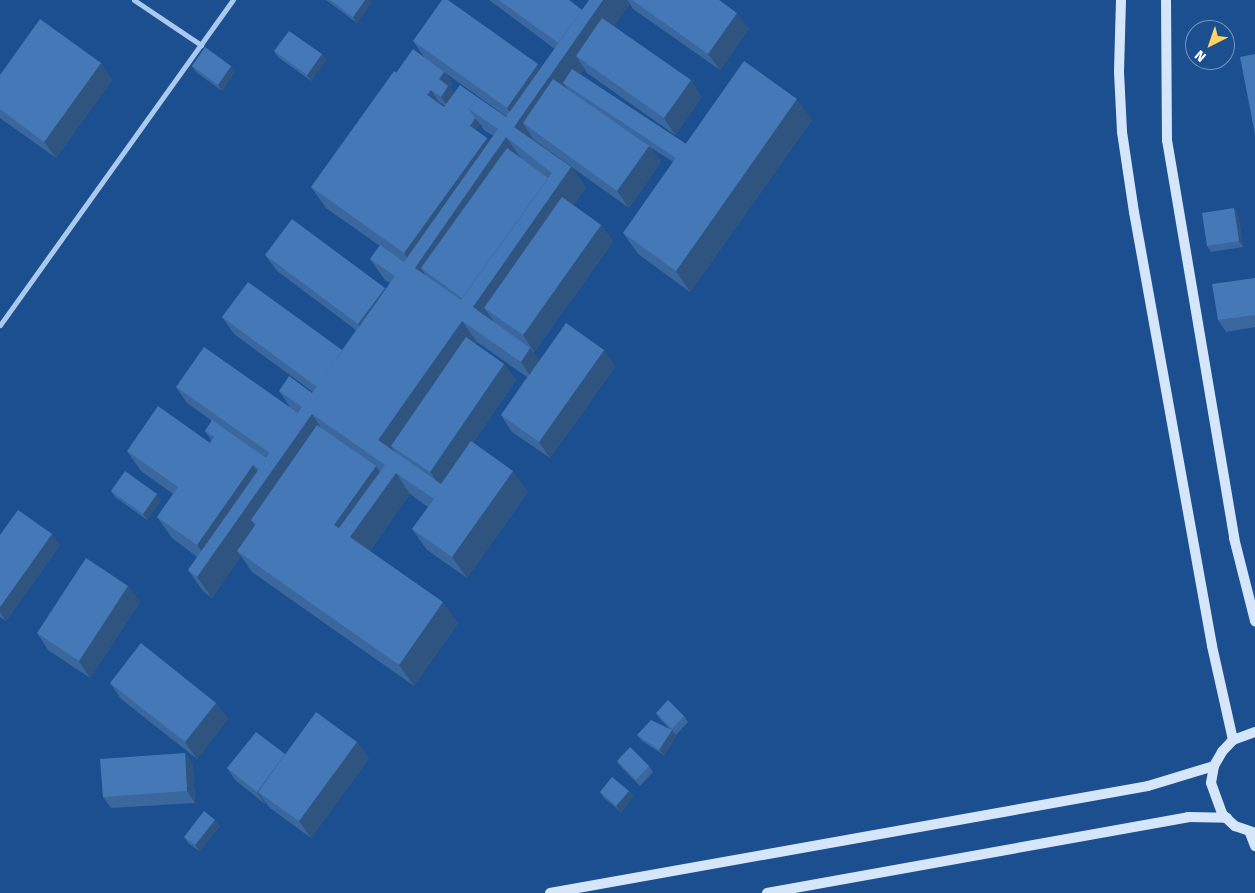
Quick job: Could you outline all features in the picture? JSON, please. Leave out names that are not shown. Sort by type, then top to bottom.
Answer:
[{"type":"main road","points":[[1122,0],[1119,72],[1122,132],[1134,212],[1212,646],[1233,740]]},
{"type":"main road","points":[[1166,0],[1167,140],[1234,538],[1255,621]]},
{"type":"main road","points":[[1255,732],[1233,740],[1222,752],[1214,766],[1211,783],[1214,799],[1227,818],[1253,833],[1255,846]]},
{"type":"main road","points":[[550,893],[1148,786],[1214,766]]},
{"type":"main road","points":[[767,893],[1188,817],[1227,818]]},
{"type":"street","points":[[134,0],[201,45]]},
{"type":"street","points":[[0,324],[233,0]]},
{"type":"building","points":[[330,0],[365,0],[353,17]]},
{"type":"building","points":[[442,0],[448,0],[538,64],[507,108],[413,41]]},
{"type":"building","points":[[499,0],[569,0],[582,10],[558,43]]},
{"type":"building","points":[[589,0],[603,0],[514,127],[571,167],[473,307],[530,348],[521,362],[462,321],[378,440],[441,484],[471,441],[513,471],[452,557],[412,529],[434,499],[396,473],[350,537],[443,602],[399,665],[237,551],[256,524],[251,520],[317,425],[376,466],[334,525],[339,528],[385,465],[312,414],[197,577],[188,570],[259,469],[253,465],[197,545],[157,517],[178,487],[127,451],[158,406],[210,443],[214,437],[205,431],[212,420],[266,458],[302,407],[279,391],[289,376],[312,393],[395,276],[370,259],[380,245],[404,262],[498,129],[469,109],[477,97],[506,117]],"holes":[[[506,137],[552,173],[461,300],[415,268]]]},
{"type":"building","points":[[632,0],[719,0],[737,13],[708,54]]},
{"type":"building","points":[[602,18],[691,80],[664,118],[576,56]]},
{"type":"building","points":[[40,19],[101,63],[44,142],[0,109],[0,75]]},
{"type":"building","points":[[289,31],[322,54],[307,75],[274,51]]},
{"type":"building","points":[[205,47],[231,66],[218,85],[192,66]]},
{"type":"building","points":[[413,49],[444,72],[439,79],[448,86],[441,97],[431,90],[427,95],[396,73]]},
{"type":"building","points":[[1255,54],[1255,134],[1240,57]]},
{"type":"building","points":[[744,61],[797,99],[676,271],[623,233]]},
{"type":"building","points":[[572,69],[686,144],[676,158],[563,83]]},
{"type":"building","points":[[394,71],[487,138],[404,253],[311,187]]},
{"type":"building","points":[[553,79],[649,146],[617,191],[523,123]]},
{"type":"building","points":[[460,85],[477,97],[469,109],[475,118],[470,126],[444,107]]},
{"type":"building","points":[[507,148],[548,178],[462,298],[421,268]]},
{"type":"building","points":[[562,197],[601,225],[523,335],[484,308]]},
{"type":"building","points":[[1234,208],[1239,241],[1207,246],[1202,213]]},
{"type":"building","points":[[292,219],[385,288],[358,324],[265,255]]},
{"type":"building","points":[[1255,278],[1255,315],[1218,320],[1212,284]]},
{"type":"building","points":[[248,282],[342,350],[317,387],[222,317]]},
{"type":"building","points":[[566,323],[604,350],[539,442],[501,415]]},
{"type":"building","points":[[466,337],[504,364],[430,472],[391,446]]},
{"type":"building","points":[[204,347],[298,413],[270,453],[176,387]]},
{"type":"building","points":[[125,471],[157,494],[143,514],[111,491]]},
{"type":"building","points":[[18,510],[52,534],[0,607],[0,535]]},
{"type":"building","points":[[86,558],[128,586],[79,661],[37,633]]},
{"type":"building","points":[[141,643],[216,703],[185,742],[110,683]]},
{"type":"building","points":[[668,700],[684,716],[672,729],[656,713]]},
{"type":"building","points":[[316,712],[357,742],[299,821],[258,792]]},
{"type":"building","points":[[651,720],[672,730],[659,750],[637,735]]},
{"type":"building","points":[[256,732],[285,754],[257,792],[227,768]]},
{"type":"building","points":[[630,747],[649,766],[636,780],[617,761]]},
{"type":"building","points":[[185,753],[187,791],[103,797],[100,759]]},
{"type":"building","points":[[612,777],[629,791],[616,806],[600,792]]},
{"type":"building","points":[[204,811],[215,820],[195,845],[184,837]]}]
